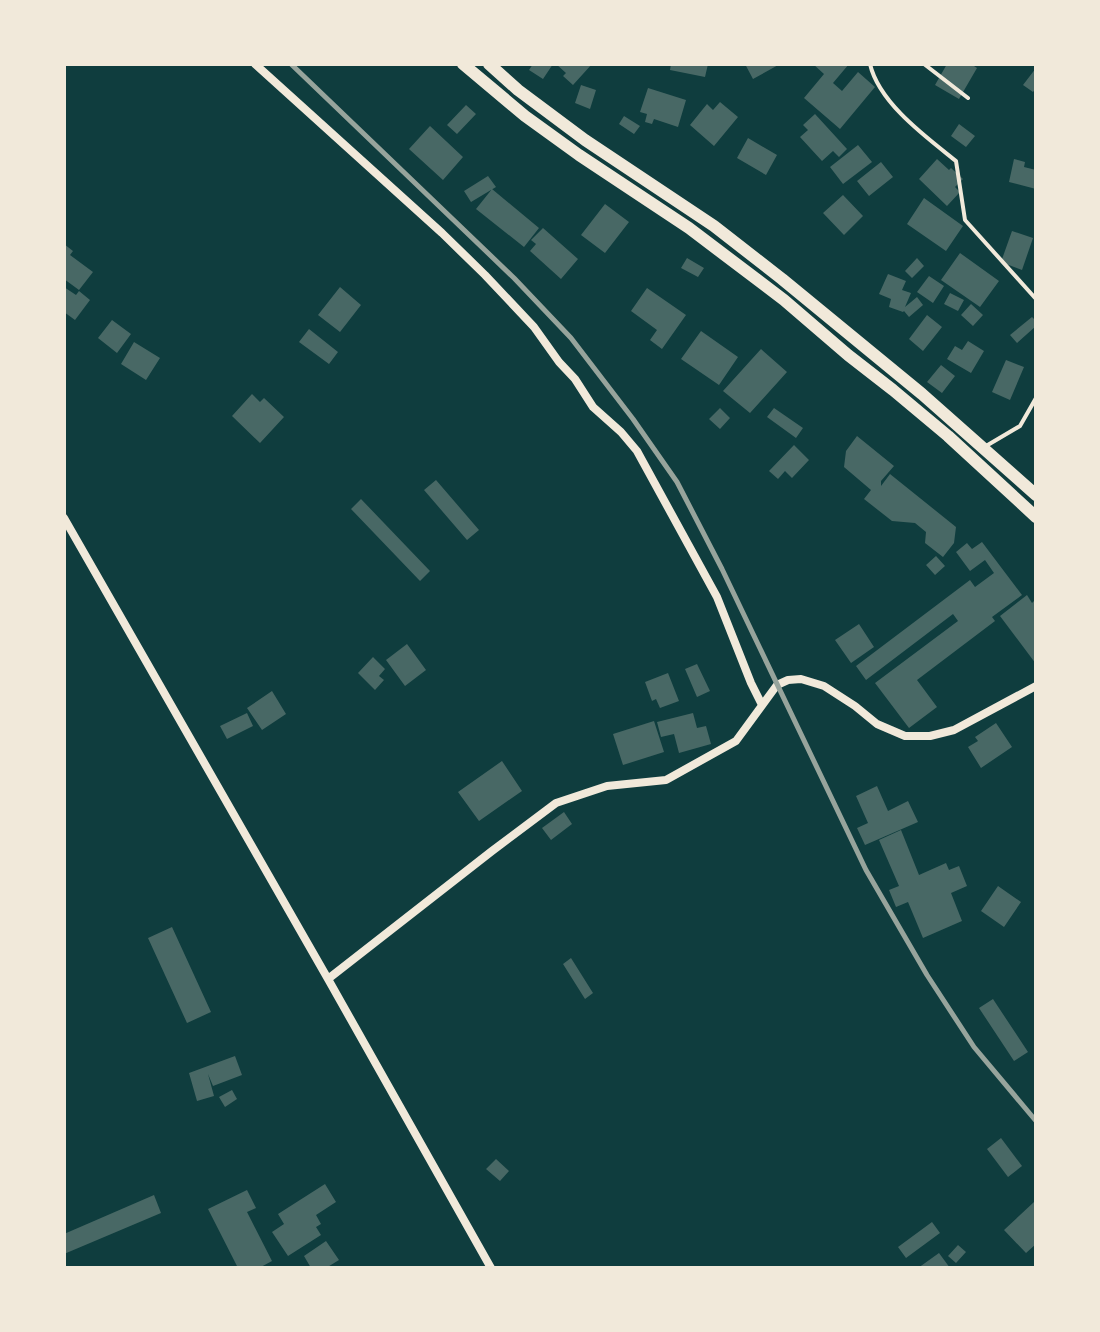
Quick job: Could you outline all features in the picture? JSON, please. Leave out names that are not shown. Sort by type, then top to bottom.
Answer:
[{"type":"main road","points":[[463,64],[550,135],[689,228],[784,300],[948,436],[1036,517]]},
{"type":"main road","points":[[489,64],[585,140],[714,226],[771,270],[922,394],[1036,495]]},
{"type":"street","points":[[255,64],[485,275],[534,327],[593,407],[637,451],[717,597],[762,705]]},
{"type":"street","points":[[64,518],[491,1268]]},
{"type":"street","points":[[328,979],[556,803],[607,786],[666,780],[736,741],[777,685],[788,680],[801,679],[824,686],[877,724],[905,736],[930,736],[954,730],[1036,686]]},
{"type":"lane","points":[[870,64],[887,99],[956,161],[965,220],[1036,299]]},
{"type":"lane","points":[[924,64],[968,98]]},
{"type":"lane","points":[[984,447],[1020,426],[1036,398]]},
{"type":"building","points":[[533,64],[553,64],[543,79],[529,70]]},
{"type":"building","points":[[556,64],[592,64],[573,85]]},
{"type":"building","points":[[671,64],[708,64],[705,77],[670,70]]},
{"type":"building","points":[[745,64],[780,64],[753,79]]},
{"type":"building","points":[[813,64],[849,64],[833,83],[842,91],[858,72],[875,87],[840,129],[804,98],[824,74]]},
{"type":"building","points":[[947,64],[971,64],[977,68],[959,99],[935,85]]},
{"type":"building","points":[[1036,68],[1036,88],[1033,92],[1023,85]]},
{"type":"building","points":[[581,85],[596,90],[590,109],[575,103]]},
{"type":"building","points":[[648,88],[686,100],[678,127],[654,119],[652,124],[645,122],[647,114],[640,112]]},
{"type":"building","points":[[720,102],[738,117],[714,146],[690,125],[707,104],[713,110]]},
{"type":"building","points":[[466,105],[476,114],[457,134],[447,125]]},
{"type":"building","points":[[815,114],[847,149],[839,157],[833,151],[822,161],[800,137],[808,130],[803,125]]},
{"type":"building","points":[[624,116],[640,126],[634,134],[619,124]]},
{"type":"building","points":[[959,124],[975,136],[966,147],[951,136]]},
{"type":"building","points":[[430,126],[463,157],[443,180],[409,149]]},
{"type":"building","points":[[748,138],[777,155],[766,175],[737,158]]},
{"type":"building","points":[[858,145],[872,162],[843,184],[830,167]]},
{"type":"building","points":[[937,159],[963,179],[955,187],[960,192],[947,206],[919,179]]},
{"type":"building","points":[[1014,159],[1025,162],[1024,167],[1036,170],[1036,189],[1009,182]]},
{"type":"building","points":[[881,162],[893,177],[869,196],[857,181]]},
{"type":"building","points":[[488,176],[496,187],[471,202],[464,191]]},
{"type":"building","points":[[492,189],[539,228],[524,247],[476,209]]},
{"type":"building","points":[[843,195],[863,216],[844,235],[823,213]]},
{"type":"building","points":[[924,198],[963,226],[946,251],[907,224]]},
{"type":"building","points":[[605,204],[629,222],[605,253],[581,235]]},
{"type":"building","points":[[543,228],[578,259],[561,279],[530,251],[536,244],[531,240]]},
{"type":"building","points":[[1012,231],[1033,238],[1022,270],[1001,262]]},
{"type":"building","points":[[64,244],[73,251],[70,255],[93,272],[79,290],[64,279]]},
{"type":"building","points":[[960,253],[999,281],[980,307],[941,280]]},
{"type":"building","points":[[687,258],[704,268],[698,277],[681,268]]},
{"type":"building","points":[[917,258],[924,266],[912,278],[905,271]]},
{"type":"building","points":[[888,274],[906,281],[902,290],[911,293],[905,307],[917,297],[923,305],[909,317],[904,311],[889,307],[891,299],[879,294]]},
{"type":"building","points":[[929,276],[944,286],[933,303],[917,292]]},
{"type":"building","points":[[64,287],[76,295],[79,291],[90,300],[75,320],[64,312]]},
{"type":"building","points":[[340,287],[361,305],[340,332],[318,315]]},
{"type":"building","points":[[647,288],[686,315],[662,349],[650,340],[657,330],[631,311]]},
{"type":"building","points":[[950,293],[964,300],[958,311],[944,304]]},
{"type":"building","points":[[971,304],[983,315],[973,326],[961,315]]},
{"type":"building","points":[[927,315],[942,327],[923,351],[909,339]]},
{"type":"building","points":[[1032,317],[1036,326],[1017,343],[1010,335]]},
{"type":"building","points":[[112,320],[131,334],[117,353],[98,338]]},
{"type":"building","points":[[309,329],[338,352],[329,364],[299,342]]},
{"type":"building","points":[[701,331],[738,357],[719,385],[681,359]]},
{"type":"building","points":[[968,341],[984,351],[971,373],[947,359],[955,346],[962,350]]},
{"type":"building","points":[[134,342],[160,358],[146,380],[121,364]]},
{"type":"building","points":[[761,349],[787,372],[750,413],[723,391]]},
{"type":"building","points":[[1006,360],[1024,367],[1010,400],[992,392]]},
{"type":"building","points":[[941,365],[955,376],[942,393],[927,382]]},
{"type":"building","points":[[252,394],[260,402],[264,398],[284,417],[260,443],[232,416]]},
{"type":"building","points":[[720,408],[730,418],[720,429],[709,419]]},
{"type":"building","points":[[774,408],[803,428],[796,438],[767,417]]},
{"type":"building","points":[[857,436],[894,466],[881,481],[881,486],[890,474],[956,527],[954,543],[943,557],[925,543],[926,532],[915,523],[892,521],[864,499],[871,490],[844,467],[846,451]]},
{"type":"building","points":[[794,445],[809,460],[792,478],[785,471],[778,479],[769,471]]},
{"type":"building","points":[[436,480],[479,530],[467,540],[424,490]]},
{"type":"building","points":[[361,499],[430,571],[420,581],[351,509]]},
{"type":"building","points":[[982,542],[1022,595],[992,617],[995,621],[917,680],[937,707],[909,728],[875,683],[958,621],[953,614],[866,680],[856,666],[970,580],[975,587],[994,573],[985,560],[970,571],[956,552],[967,543],[972,549]]},
{"type":"building","points":[[936,556],[945,566],[935,575],[926,565]]},
{"type":"building","points":[[1027,595],[1032,603],[1036,599],[1036,664],[1000,616]]},
{"type":"building","points":[[859,624],[874,647],[851,663],[835,640]]},
{"type":"building","points":[[407,644],[426,670],[405,686],[386,660]]},
{"type":"building","points":[[373,657],[385,669],[379,676],[384,680],[375,690],[358,673]]},
{"type":"building","points":[[697,664],[710,691],[697,697],[685,669]]},
{"type":"building","points":[[668,673],[679,701],[660,708],[656,699],[652,701],[645,682]]},
{"type":"building","points":[[272,691],[286,714],[262,730],[247,708]]},
{"type":"building","points":[[247,713],[253,726],[227,739],[220,726]]},
{"type":"building","points":[[693,713],[697,728],[706,726],[711,744],[679,753],[674,734],[661,737],[657,722]]},
{"type":"building","points":[[654,721],[664,752],[623,765],[613,734]]},
{"type":"building","points":[[996,723],[1012,747],[981,768],[968,747],[978,741],[975,737]]},
{"type":"building","points":[[502,761],[522,791],[479,821],[458,792]]},
{"type":"building","points":[[877,786],[888,811],[908,801],[918,822],[865,845],[857,828],[868,823],[856,796]]},
{"type":"building","points":[[564,812],[572,824],[551,840],[542,828]]},
{"type":"building","points":[[901,830],[919,875],[946,863],[949,870],[959,866],[967,886],[951,893],[962,921],[923,938],[908,902],[896,907],[889,890],[899,886],[879,840]]},
{"type":"building","points":[[998,886],[1021,902],[1004,927],[981,911]]},
{"type":"building","points":[[172,927],[211,1012],[187,1023],[148,938]]},
{"type":"building","points":[[571,958],[593,993],[585,999],[563,964]]},
{"type":"building","points":[[993,999],[1028,1052],[1014,1061],[979,1008]]},
{"type":"building","points":[[235,1056],[242,1075],[213,1086],[208,1074],[214,1096],[197,1101],[189,1073]]},
{"type":"building","points":[[232,1090],[237,1099],[225,1107],[219,1097]]},
{"type":"building","points":[[1001,1138],[1022,1166],[1008,1177],[987,1149]]},
{"type":"building","points":[[496,1159],[509,1171],[500,1181],[486,1169]]},
{"type":"building","points":[[325,1184],[336,1202],[316,1215],[321,1224],[316,1227],[321,1235],[288,1256],[272,1232],[284,1224],[278,1214]]},
{"type":"building","points":[[247,1190],[256,1208],[247,1212],[272,1261],[259,1268],[238,1268],[208,1209]]},
{"type":"building","points":[[154,1195],[161,1213],[64,1254],[64,1234]]},
{"type":"building","points":[[1034,1202],[1036,1244],[1026,1253],[1004,1230]]},
{"type":"building","points":[[932,1222],[940,1233],[906,1258],[898,1247]]},
{"type":"building","points":[[326,1241],[339,1260],[326,1268],[311,1268],[304,1256]]},
{"type":"building","points":[[958,1245],[966,1252],[956,1263],[948,1256]]},
{"type":"building","points":[[939,1253],[950,1268],[918,1268]]},
{"type":"railway","points":[[291,64],[514,278],[571,338],[633,419],[677,482],[722,569],[866,870],[927,975],[974,1047],[1036,1121]]}]
